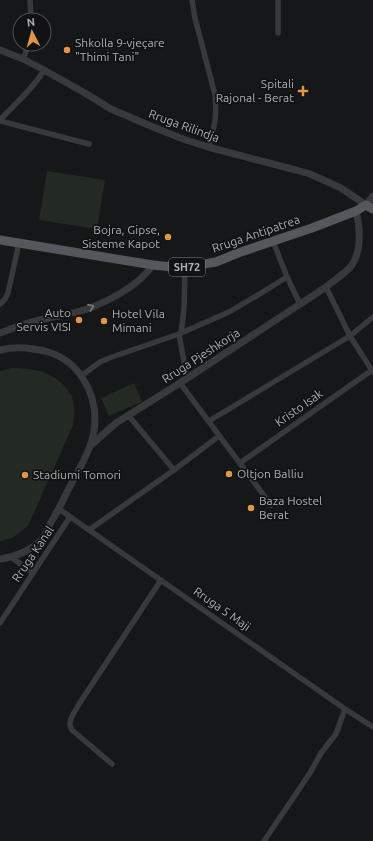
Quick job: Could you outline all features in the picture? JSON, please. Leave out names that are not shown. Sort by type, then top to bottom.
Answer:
[{"type":"main road","name":"Rruga Antipatrea","points":[[0,240],[173,268],[185,267],[216,262],[370,207]]},
{"type":"street","points":[[30,0],[31,12]]},
{"type":"street","points":[[192,0],[216,101],[215,125],[208,147]]},
{"type":"street","points":[[278,0],[278,33]]},
{"type":"street","name":"Rruga Rilindja","points":[[0,50],[23,59],[44,70],[111,109],[153,127],[208,147],[310,174],[341,188],[370,207]]},
{"type":"street","points":[[23,59],[26,52]]},
{"type":"street","points":[[44,70],[32,87],[0,121],[88,144]]},
{"type":"street","points":[[370,207],[373,196]]},
{"type":"street","name":"Rruga Pjeshkorja","points":[[90,445],[116,423],[180,384],[326,287],[345,272],[352,265],[356,256],[358,245],[359,232],[356,211]]},
{"type":"street","points":[[273,241],[287,277],[300,304]]},
{"type":"street","points":[[0,304],[8,293],[19,242]]},
{"type":"street","points":[[0,333],[21,325],[98,305],[126,290],[143,278],[153,265]]},
{"type":"street","points":[[185,267],[184,309],[180,334],[187,378]]},
{"type":"street","points":[[81,376],[100,362],[180,334],[229,312],[287,277]]},
{"type":"street","points":[[326,287],[350,336],[372,371]]},
{"type":"street","points":[[209,421],[350,336],[373,317]]},
{"type":"street","points":[[0,350],[15,347],[48,352],[66,361],[81,376],[90,390],[94,409],[94,426],[90,445],[43,538],[27,550],[11,557],[0,559]]},
{"type":"street","name":"Kristo Isak","points":[[240,463],[372,371]]},
{"type":"street","points":[[180,384],[271,505]]},
{"type":"street","points":[[128,415],[174,470]]},
{"type":"street","points":[[89,530],[219,436]]},
{"type":"street","name":"Rruga 5 Maji","points":[[59,509],[373,727]]},
{"type":"street","name":"Rruga Kanal","points":[[0,623],[70,517]]},
{"type":"street","points":[[11,557],[33,573]]},
{"type":"street","points":[[112,764],[72,730],[70,721],[79,704],[162,580]]},
{"type":"street","points":[[264,841],[310,773],[321,753],[336,734],[345,709]]},
{"type":"shaded area","points":[[47,171],[105,180],[97,229],[39,220]]},
{"type":"shaded area","name":"Stadiumi Tomori","points":[[11,368],[34,370],[49,374],[55,378],[72,396],[74,415],[73,425],[28,526],[12,538],[0,541],[0,371]]},
{"type":"shaded area","points":[[134,383],[142,402],[109,416],[101,398]]},
{"type":"place","name":"Shkolla 9-vjeçare \"Thimi Tani\"","points":[[67,50]]},
{"type":"place","name":"Spitali Rajonal - Berat","points":[[303,91]]},
{"type":"place","name":"Bojra, Gipse, Sisteme Kapot","points":[[168,237]]},
{"type":"place","name":"Auto Servis VISI","points":[[79,320]]},
{"type":"place","name":"Hotel Vila Mimani","points":[[104,321]]},
{"type":"place","name":"Oltjon Balliu","points":[[229,474]]},
{"type":"place","name":"Stadiumi Tomori","points":[[25,475]]},
{"type":"place","name":"Baza Hostel Berat","points":[[251,508]]}]
